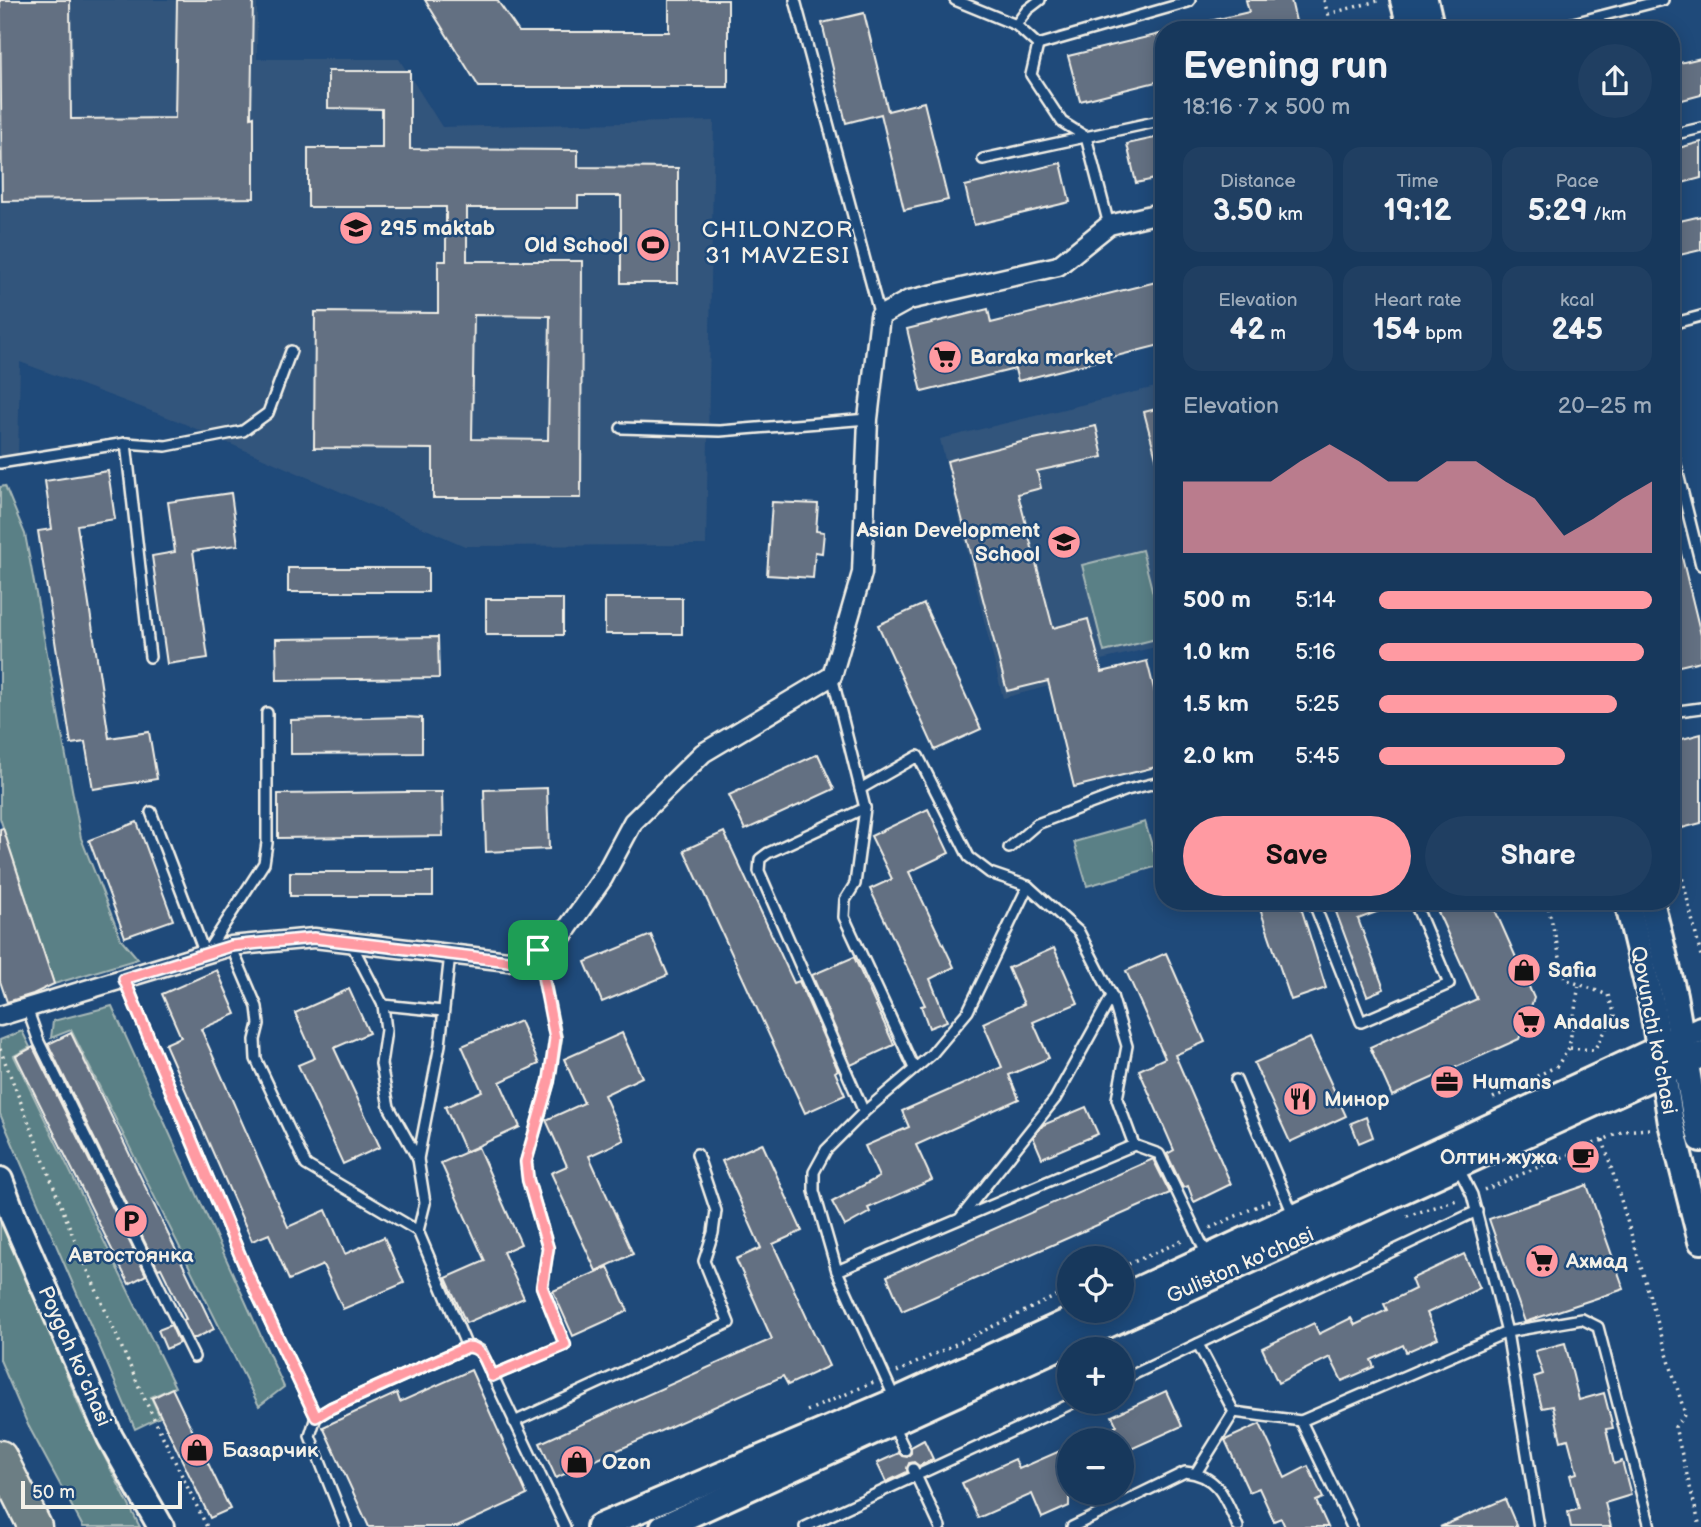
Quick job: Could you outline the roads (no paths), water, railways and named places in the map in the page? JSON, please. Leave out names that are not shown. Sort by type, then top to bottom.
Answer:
[{"type":"highway","points":[[0,1457],[34,1527]]},
{"type":"main road","points":[[1403,0],[1409,21]]},
{"type":"main road","points":[[1425,0],[1430,21]]},
{"type":"main road","name":"Qovunchi ko'chasi","points":[[1629,910],[1647,979],[1682,1051],[1671,1124],[1701,1241]]},
{"type":"main road","name":"Qovunchi ko'chasi","points":[[1653,910],[1701,1139]]},
{"type":"main road","name":"Guliston ko'chasi","points":[[599,1527],[890,1410],[1682,1051]]},
{"type":"main road","name":"Guliston ko'chasi","points":[[1134,1291],[1295,1218],[1453,1156]]},
{"type":"main road","name":"Poygoh koʻchasi","points":[[0,1180],[110,1437],[160,1527]]},
{"type":"main road","name":"Guliston ko'chasi","points":[[663,1527],[1067,1323]]},
{"type":"street","points":[[0,1016],[231,946],[314,938],[508,961],[557,943],[603,878],[633,822],[703,753],[832,676],[862,573],[868,419],[880,316],[909,300],[1058,266],[1109,225],[1155,214]]},
{"type":"lane","points":[[795,0],[880,316]]},
{"type":"lane","points":[[955,0],[1016,25],[1038,45]]},
{"type":"lane","points":[[1016,25],[1027,10],[1040,0]]},
{"type":"lane","points":[[1038,45],[1190,0]]},
{"type":"lane","points":[[1581,21],[1663,0]]},
{"type":"lane","points":[[1038,45],[1031,75],[1062,122],[1086,137],[1109,225]]},
{"type":"lane","points":[[983,159],[1155,122]]},
{"type":"lane","points":[[1680,133],[1701,128]]},
{"type":"lane","points":[[1680,322],[1701,316]]},
{"type":"lane","points":[[0,463],[126,443],[166,446],[243,431],[268,413],[291,351]]},
{"type":"lane","points":[[621,428],[720,431],[868,419]]},
{"type":"lane","points":[[126,443],[150,657]]},
{"type":"lane","points":[[1680,476],[1696,528],[1701,565]]},
{"type":"lane","points":[[832,676],[864,808],[855,884],[845,900],[844,917],[914,1068]]},
{"type":"lane","points":[[1680,711],[1701,708]]},
{"type":"lane","points":[[205,954],[264,863],[267,843],[267,713]]},
{"type":"lane","points":[[860,789],[918,756],[969,857],[990,873],[1028,887],[1079,932],[1112,996],[1127,1046],[1116,1099],[1134,1145]]},
{"type":"lane","points":[[1009,848],[1037,824],[1127,790],[1155,783]]},
{"type":"lane","points":[[864,808],[768,853],[760,859],[759,871],[864,1112]]},
{"type":"lane","points":[[151,813],[205,954]]},
{"type":"lane","points":[[905,1450],[890,1410],[886,1377],[837,1271],[814,1191],[814,1172],[826,1150],[864,1112],[931,1055],[968,1011],[1028,887]]},
{"type":"lane","points":[[1317,910],[1361,1022],[1449,984],[1418,910]]},
{"type":"lane","points":[[351,943],[383,1005],[386,1030],[381,1064],[389,1107],[418,1159]]},
{"type":"lane","points":[[231,946],[257,1007],[259,1024],[255,1040],[256,1059],[306,1165],[418,1231],[467,1347]]},
{"type":"lane","points":[[492,1376],[565,1345],[542,1287],[548,1248],[528,1180],[526,1162],[549,1081],[555,1038],[538,950]]},
{"type":"lane","points":[[418,1231],[425,1203],[418,1159],[440,1045],[450,954]]},
{"type":"lane","points":[[124,979],[250,1279],[316,1417]]},
{"type":"lane","points":[[961,1217],[1055,1098],[1112,996]]},
{"type":"lane","points":[[383,1005],[443,1011]]},
{"type":"lane","points":[[27,1008],[39,1042],[194,1357]]},
{"type":"lane","points":[[1236,1080],[1295,1218]]},
{"type":"lane","points":[[837,1271],[1134,1145],[1159,1154],[1208,1257]]},
{"type":"lane","points":[[514,1422],[729,1323],[704,1261],[713,1233],[716,1211],[697,1154]]},
{"type":"lane","points":[[1453,1156],[1477,1211],[1507,1332],[1539,1527]]},
{"type":"lane","points":[[1134,1374],[1477,1211]]},
{"type":"lane","points":[[1234,1412],[1301,1421],[1507,1332],[1582,1319],[1598,1327],[1650,1527]]},
{"type":"lane","points":[[1198,1344],[1234,1412]]},
{"type":"lane","points":[[346,1527],[310,1436],[316,1417],[467,1347],[474,1347],[481,1352],[565,1527]]},
{"type":"lane","points":[[805,1527],[915,1472],[1057,1409]]},
{"type":"lane","points":[[1196,1473],[1234,1412]]},
{"type":"lane","points":[[1301,1421],[1352,1527]]},
{"type":"lane","points":[[915,1472],[940,1527]]},
{"type":"lane","points":[[1072,1527],[1185,1472],[1196,1473],[1220,1487],[1238,1527]]},
{"type":"place","name":"295 maktab","points":[[356,228]]},
{"type":"place","name":"Old School","points":[[653,245]]},
{"type":"place","name":"Baraka market","points":[[945,357]]},
{"type":"place","name":"Asian Development School","points":[[1064,542]]},
{"type":"place","name":"Safia","points":[[1524,970]]},
{"type":"place","name":"Andalus","points":[[1529,1022]]},
{"type":"place","name":"Humans","points":[[1447,1082]]},
{"type":"place","name":"Минор","points":[[1300,1099]]},
{"type":"place","name":"Олтин жужа","points":[[1583,1157]]},
{"type":"place","name":"Автостоянка","points":[[131,1221]]},
{"type":"place","name":"Ахмад","points":[[1542,1261]]},
{"type":"place","name":"Базарчик","points":[[197,1450]]},
{"type":"place","name":"Ozon","points":[[577,1462]]},
{"type":"district","name":"CHILONZOR 31 MAVZESI","points":[[778,242]]}]
